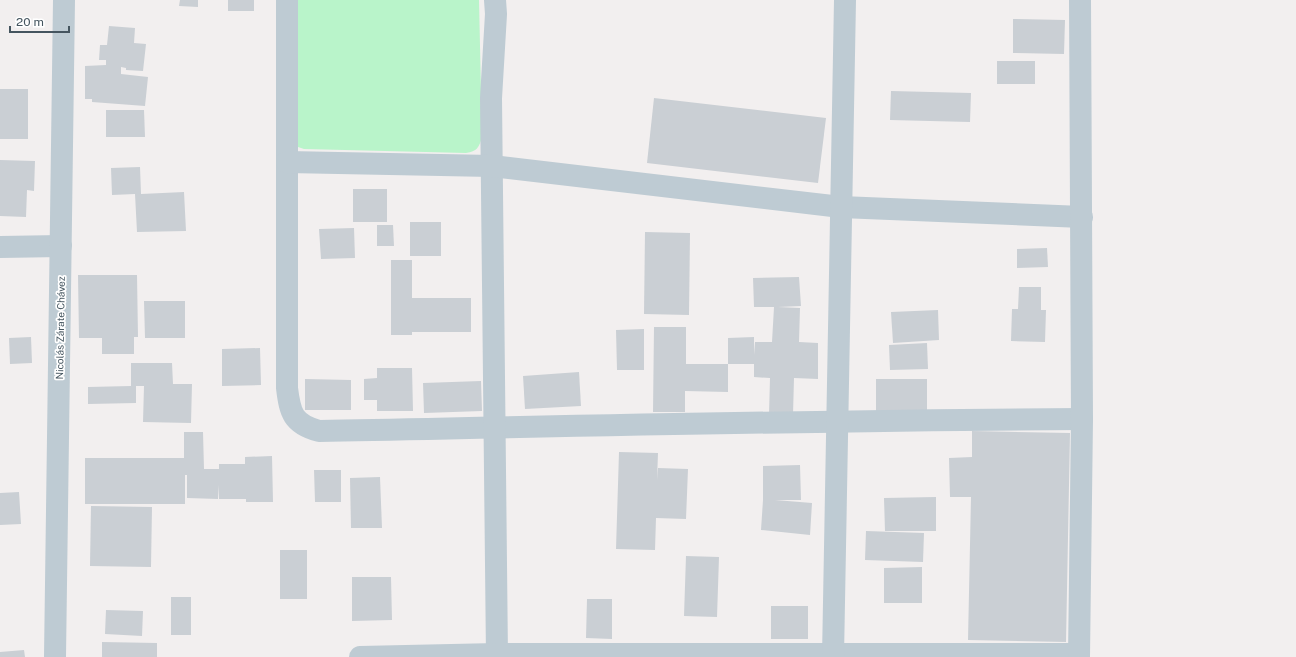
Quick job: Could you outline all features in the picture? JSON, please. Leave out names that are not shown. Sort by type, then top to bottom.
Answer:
[{"type":"street","name":"Nicolás Zárate Chávez","points":[[55,657],[64,0]]},
{"type":"street","points":[[287,0],[287,388],[289,406],[296,419],[309,428],[319,431],[495,429],[837,420],[1082,419]]},
{"type":"street","points":[[495,0],[496,14],[491,78],[497,655]]},
{"type":"street","points":[[833,655],[845,0]]},
{"type":"street","points":[[360,657],[497,655],[1079,655],[1082,419],[1080,0]]},
{"type":"street","points":[[287,162],[492,166],[841,207],[1082,217]]},
{"type":"street","points":[[0,247],[61,246]]},
{"type":"green space","points":[[294,0],[479,0],[482,137],[477,148],[466,153],[304,149],[298,147],[295,143]]},
{"type":"building","points":[[180,0],[198,0],[198,7],[179,6]]},
{"type":"building","points":[[228,0],[254,0],[254,11],[228,11]]},
{"type":"building","points":[[1013,19],[1065,20],[1064,54],[1013,53]]},
{"type":"building","points":[[109,26],[135,28],[134,43],[146,44],[143,71],[126,70],[126,68],[121,67],[121,74],[148,77],[145,106],[92,102],[92,99],[85,99],[85,66],[106,65],[106,60],[99,60],[100,45],[107,45]]},
{"type":"building","points":[[997,61],[1035,61],[1035,84],[997,84]]},
{"type":"building","points":[[0,89],[28,89],[28,139],[0,139]]},
{"type":"building","points":[[891,91],[971,93],[970,122],[890,120]]},
{"type":"building","points":[[654,98],[826,118],[818,183],[647,163]]},
{"type":"building","points":[[106,110],[144,110],[145,137],[106,137]]},
{"type":"building","points":[[0,160],[35,161],[34,191],[27,190],[26,217],[0,216]]},
{"type":"building","points":[[140,167],[141,194],[184,192],[186,231],[137,232],[135,194],[112,195],[111,168]]},
{"type":"building","points":[[353,189],[387,189],[387,222],[353,222]]},
{"type":"building","points":[[410,222],[441,222],[441,256],[410,256]]},
{"type":"building","points":[[377,225],[393,225],[394,246],[377,246]]},
{"type":"building","points":[[354,228],[355,258],[321,259],[319,229]]},
{"type":"building","points":[[645,232],[690,233],[689,315],[644,314]]},
{"type":"building","points":[[1047,248],[1048,267],[1017,268],[1017,249]]},
{"type":"building","points":[[391,260],[412,260],[412,298],[471,298],[471,332],[412,332],[412,335],[391,335]]},
{"type":"building","points":[[78,275],[137,275],[138,337],[134,337],[134,354],[102,354],[102,338],[79,338]]},
{"type":"building","points":[[799,277],[801,306],[778,307],[800,308],[799,342],[818,343],[818,379],[794,378],[793,415],[769,415],[770,378],[754,377],[754,364],[728,364],[728,338],[754,337],[754,355],[755,342],[772,342],[774,307],[754,307],[753,278]]},
{"type":"building","points":[[1019,287],[1041,287],[1041,310],[1046,310],[1045,342],[1011,341],[1012,309],[1018,309]]},
{"type":"building","points":[[144,301],[185,301],[185,338],[145,338]]},
{"type":"building","points":[[938,310],[939,340],[893,343],[891,312]]},
{"type":"building","points":[[654,327],[686,327],[686,364],[728,364],[728,392],[685,391],[685,412],[653,412]]},
{"type":"building","points":[[644,329],[644,370],[617,370],[616,330]]},
{"type":"building","points":[[31,337],[32,363],[10,364],[9,338]]},
{"type":"building","points":[[927,343],[928,369],[890,370],[889,345]]},
{"type":"building","points":[[260,348],[261,385],[222,386],[222,349]]},
{"type":"building","points":[[131,363],[172,363],[173,384],[192,384],[191,423],[143,422],[144,386],[136,386],[136,403],[88,404],[88,387],[131,386]]},
{"type":"building","points":[[377,368],[412,368],[413,411],[377,411],[377,400],[364,400],[364,379],[377,378]]},
{"type":"building","points":[[579,372],[581,406],[525,409],[523,376]]},
{"type":"building","points":[[305,379],[351,380],[351,410],[305,410]]},
{"type":"building","points":[[876,379],[927,379],[927,414],[876,414]]},
{"type":"building","points":[[481,381],[482,411],[424,413],[423,383]]},
{"type":"building","points":[[972,431],[1070,433],[1066,642],[968,640],[971,497],[950,497],[949,458],[972,457]]},
{"type":"building","points":[[184,432],[203,432],[204,469],[219,469],[219,464],[245,464],[245,457],[272,456],[273,502],[246,502],[246,499],[219,499],[219,485],[218,499],[187,498],[187,475],[185,475],[185,504],[85,504],[85,458],[184,458]]},
{"type":"building","points":[[619,452],[658,453],[657,480],[658,468],[688,469],[686,519],[656,518],[655,550],[616,549]]},
{"type":"building","points":[[800,465],[801,500],[775,500],[812,503],[810,535],[761,530],[763,466]]},
{"type":"building","points":[[314,470],[341,470],[341,502],[315,502]]},
{"type":"building","points":[[380,477],[382,528],[351,528],[350,478]]},
{"type":"building","points":[[19,492],[21,524],[0,525],[0,493]]},
{"type":"building","points":[[936,497],[936,531],[885,531],[884,498]]},
{"type":"building","points":[[91,506],[152,507],[151,567],[90,566]]},
{"type":"building","points":[[866,531],[924,533],[923,562],[865,560]]},
{"type":"building","points":[[280,550],[307,550],[307,599],[280,599]]},
{"type":"building","points":[[686,556],[719,557],[717,617],[684,616]]},
{"type":"building","points":[[922,567],[922,603],[884,603],[884,568]]},
{"type":"building","points":[[352,577],[391,577],[392,620],[352,621]]},
{"type":"building","points":[[171,597],[191,597],[191,635],[171,635]]},
{"type":"building","points":[[587,599],[612,599],[612,639],[586,638]]},
{"type":"building","points":[[771,606],[808,606],[808,639],[771,639]]},
{"type":"building","points":[[106,610],[143,611],[142,636],[105,634]]},
{"type":"building","points":[[102,642],[157,643],[157,657],[102,657]]},
{"type":"building","points":[[24,650],[25,657],[0,657],[0,652]]}]
